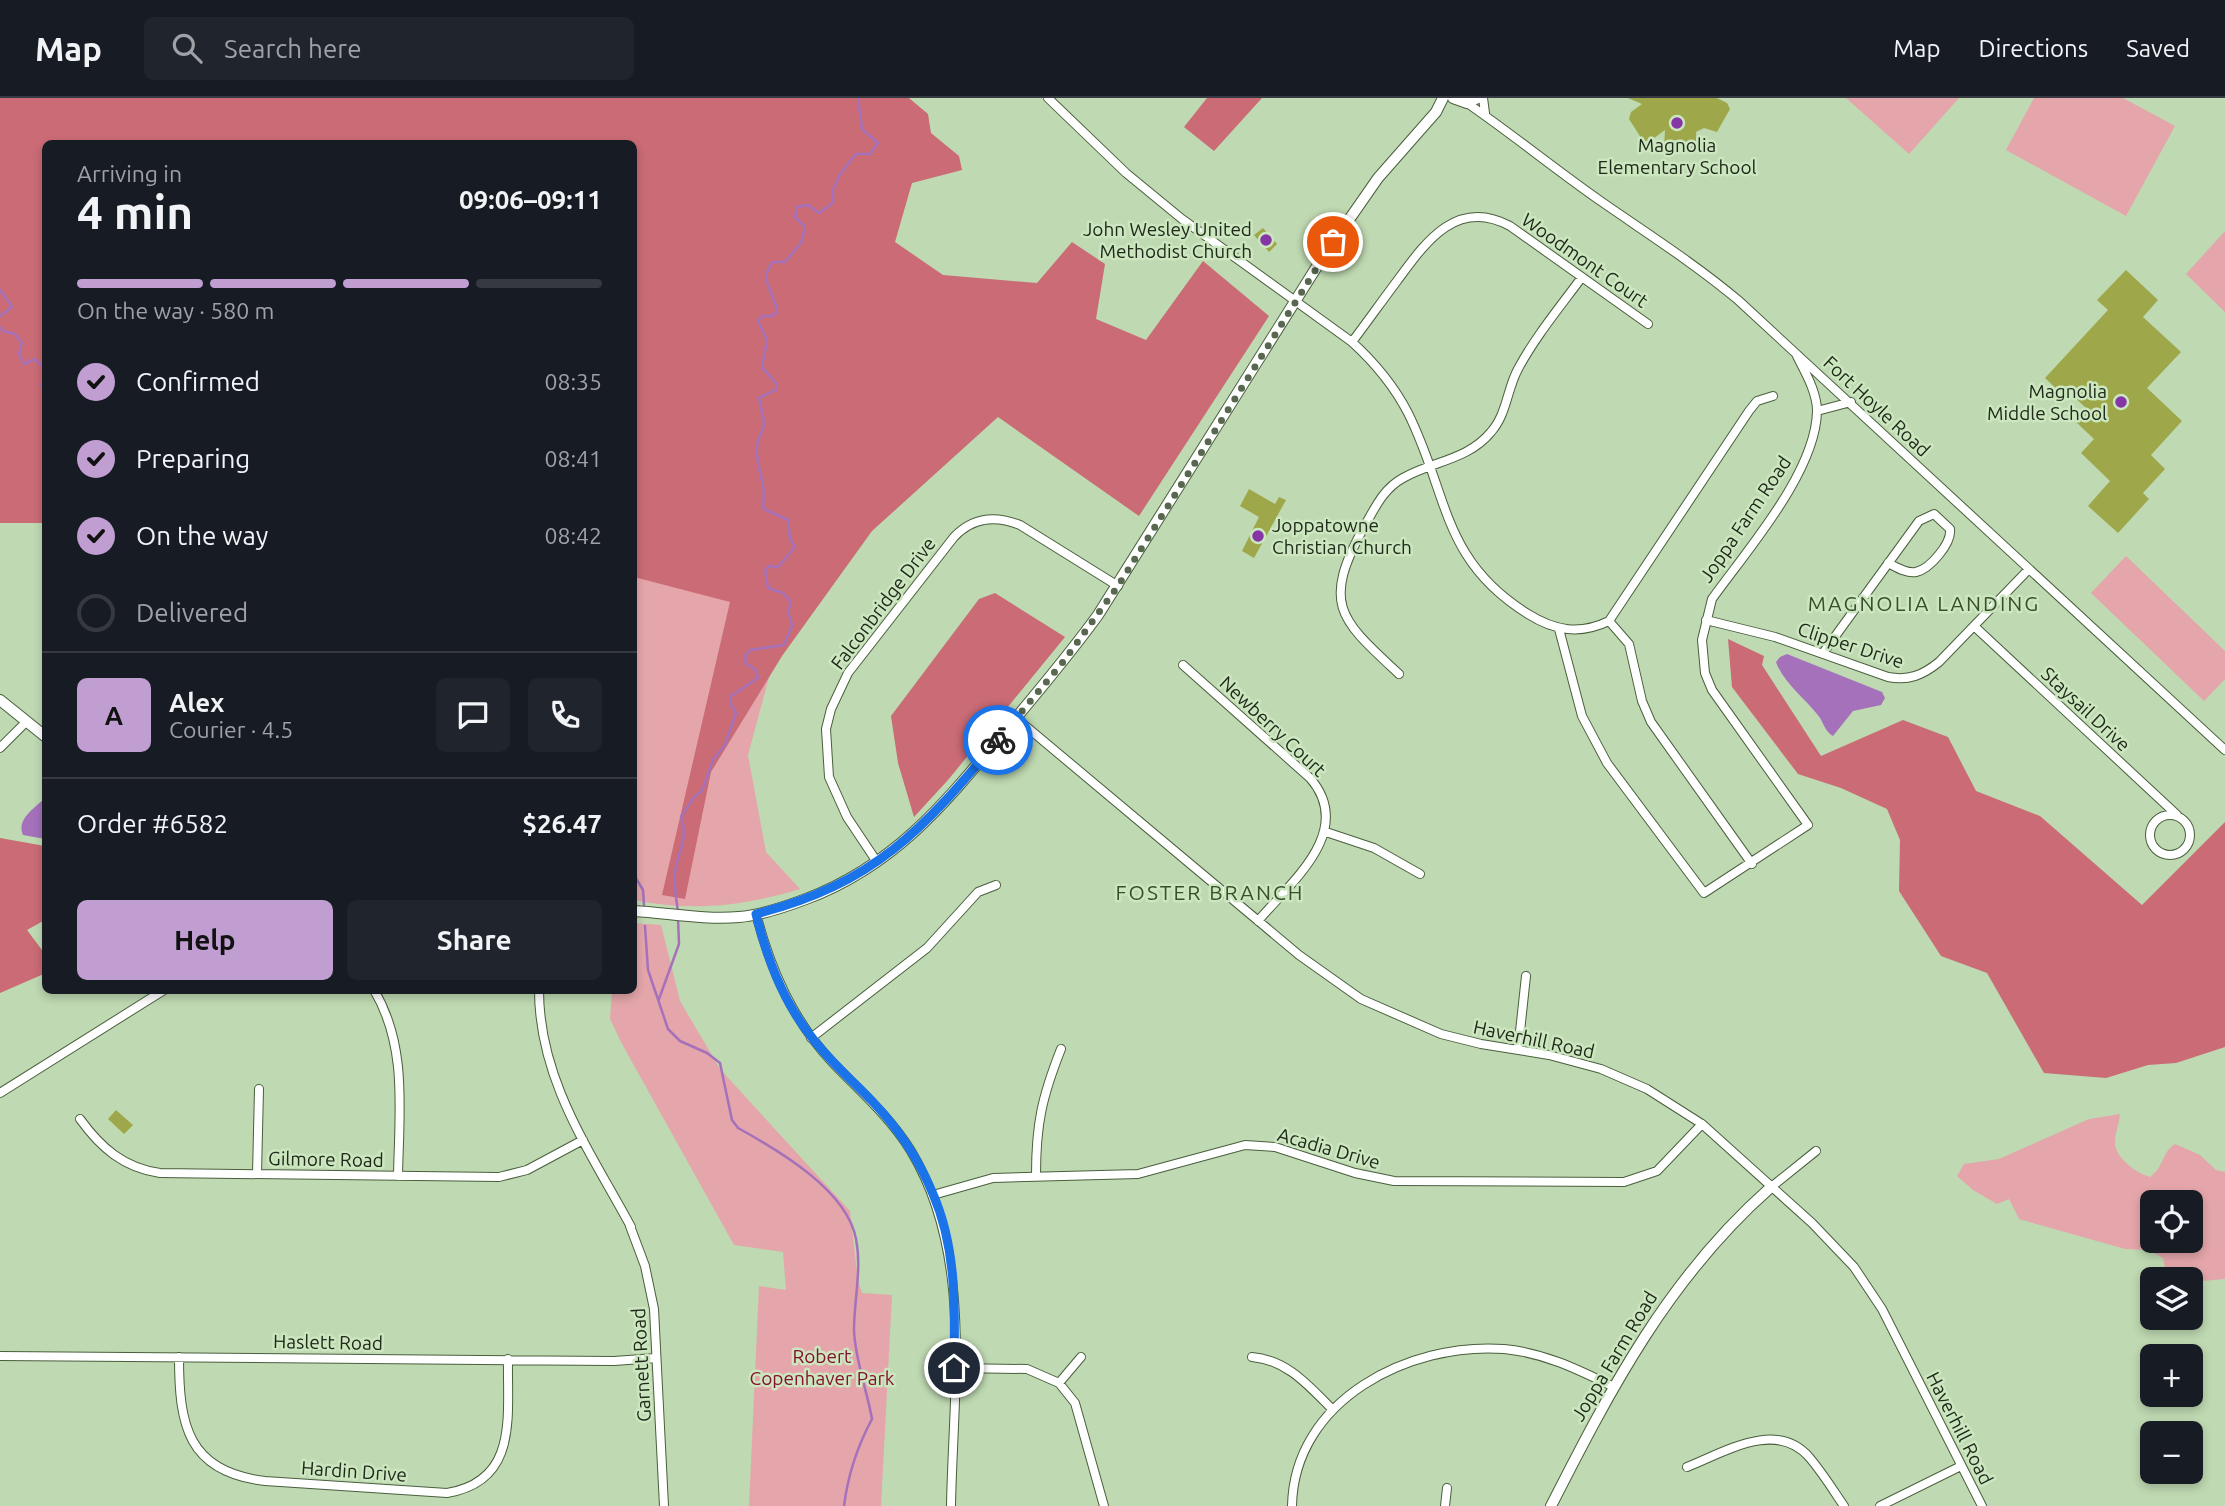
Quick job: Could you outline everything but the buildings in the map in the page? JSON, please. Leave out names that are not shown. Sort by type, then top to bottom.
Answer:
[{"type":"street","points":[[1048,98],[1130,176],[1182,219],[1352,342],[1378,368],[1401,401],[1429,467],[1450,527],[1478,572],[1515,606],[1542,623],[1559,629],[1586,630],[1609,621],[1749,411],[1757,401],[1773,396]]},
{"type":"street","points":[[637,911],[721,917],[756,914],[822,893],[877,862],[908,840],[930,819],[1063,662],[1118,586],[1357,206],[1400,151],[1436,112],[1443,98]]},
{"type":"street","points":[[1436,112],[1460,101],[1481,98],[1485,113]]},
{"type":"street","name":"Fort Hoyle Road","points":[[1460,101],[1485,113],[1531,152],[1673,248],[1738,300],[1852,402],[2225,750]]},
{"type":"street","name":"Woodmont Court","points":[[1352,342],[1427,242],[1445,226],[1462,219],[1478,217],[1502,221],[1648,324]]},
{"type":"street","points":[[1399,674],[1355,633],[1346,619],[1340,593],[1343,570],[1382,496],[1405,477],[1467,453],[1492,431],[1503,411],[1519,366],[1582,277]]},
{"type":"street","name":"Joppa Farm Road","points":[[1752,864],[1808,825],[1712,690],[1703,657],[1706,621],[1712,599],[1798,478],[1809,454],[1817,411],[1810,381],[1794,350]]},
{"type":"street","points":[[1817,411],[1852,402]]},
{"type":"street","points":[[1823,653],[1888,563],[1919,521],[1927,515],[1940,518],[1950,529],[1948,543],[1920,571],[1913,573],[1888,563]]},
{"type":"street","name":"Falconbridge Drive","points":[[877,862],[847,817],[830,777],[826,757],[826,729],[831,709],[848,673],[954,537],[975,521],[1005,519],[1020,525],[1118,586]]},
{"type":"street","name":"Clipper Drive","points":[[1706,621],[1775,637],[1888,677],[1906,679],[1933,668],[2029,569]]},
{"type":"street","points":[[1559,629],[1582,716],[1608,763],[1704,893],[1752,864],[1651,722],[1642,701],[1629,644],[1609,621]]},
{"type":"street","name":"Staysail Drive","points":[[1974,626],[2177,815]]},
{"type":"street","name":"Newberry Court","points":[[1182,664],[1317,786],[1325,802],[1326,832]]},
{"type":"street","points":[[0,700],[42,734]]},
{"type":"street","name":"Haverhill Road","points":[[1016,718],[1320,972],[1380,1009],[1441,1034],[1583,1063],[1620,1076],[1657,1095],[1702,1125],[1837,1246],[1870,1288],[1982,1506]]},
{"type":"street","points":[[0,748],[26,722]]},
{"type":"street","points":[[2177,815],[2189,830],[2188,842],[2180,852],[2161,853],[2152,844],[2150,837],[2153,824],[2163,816],[2177,815]]},
{"type":"street","points":[[1258,921],[1310,859],[1326,832],[1374,848],[1420,874]]},
{"type":"street","points":[[811,1038],[927,948],[978,892],[996,885]]},
{"type":"street","points":[[756,914],[776,979],[811,1038],[891,1123],[911,1151],[933,1195],[952,1268],[954,1368],[951,1506]]},
{"type":"street","points":[[1518,1050],[1526,975]]},
{"type":"street","points":[[0,1093],[158,994]]},
{"type":"street","points":[[376,994],[389,1024],[398,1058],[398,1176]]},
{"type":"street","name":"Garnett Road","points":[[539,994],[541,1030],[549,1068],[562,1101],[631,1227],[652,1296],[664,1506]]},
{"type":"street","points":[[1036,1175],[1039,1111],[1061,1049]]},
{"type":"street","points":[[257,1174],[259,1089]]},
{"type":"street","name":"Gilmore Road","points":[[80,1119],[110,1154],[149,1172],[482,1177],[513,1174],[540,1164],[583,1140]]},
{"type":"street","name":"Acadia Drive","points":[[933,1195],[993,1178],[1138,1174],[1219,1150],[1254,1145],[1275,1147],[1355,1173],[1394,1181],[1624,1182],[1657,1171],[1702,1125]]},
{"type":"street","name":"Joppa Farm Road","points":[[1551,1506],[1614,1387],[1674,1291],[1724,1233],[1770,1188],[1816,1151]]},
{"type":"street","points":[[1292,1506],[1297,1472],[1315,1431],[1332,1409],[1367,1382],[1397,1367],[1431,1355],[1503,1349],[1551,1357],[1614,1387]]},
{"type":"street","name":"Haslett Road","points":[[0,1356],[614,1361],[656,1358]]},
{"type":"street","name":"Hardin Drive","points":[[179,1357],[179,1397],[183,1419],[203,1454],[224,1470],[265,1481],[447,1493],[471,1487],[495,1467],[506,1436],[508,1359]]},
{"type":"street","points":[[1059,1383],[1080,1357]]},
{"type":"street","points":[[1252,1357],[1269,1358],[1291,1370],[1332,1409]]},
{"type":"street","points":[[954,1368],[1027,1369],[1059,1383],[1075,1403],[1104,1506]]},
{"type":"street","points":[[1687,1467],[1761,1439],[1783,1440],[1809,1456],[1844,1506]]},
{"type":"street","points":[[1880,1506],[1961,1466]]},
{"type":"street","points":[[1445,1506],[1447,1488]]},
{"type":"green space","points":[[1846,98],[1959,98],[1909,154]]},
{"type":"green space","points":[[2034,98],[2123,98],[2175,126],[2126,216],[2006,150]]},
{"type":"green space","points":[[2225,231],[2225,312],[2186,274]]},
{"type":"green space","points":[[2126,556],[2225,651],[2225,679],[2204,701],[2091,593]]},
{"type":"green space","points":[[637,564],[789,614],[748,755],[766,852],[800,889],[738,903],[697,906],[637,901]]},
{"type":"green space","name":"Robert Copenhaver Park","points":[[637,923],[661,925],[680,1001],[720,1069],[850,1211],[858,1281],[862,1293],[892,1295],[881,1506],[749,1506],[759,1286],[786,1290],[783,1252],[734,1245],[610,1019],[612,994],[637,994]]},
{"type":"green space","points":[[2120,1114],[2115,1139],[2118,1154],[2127,1164],[2144,1175],[2150,1177],[2155,1173],[2167,1151],[2175,1144],[2200,1155],[2216,1170],[2225,1172],[2225,1279],[2203,1281],[2203,1267],[2165,1267],[2163,1258],[2154,1253],[2203,1253],[2203,1190],[2140,1190],[2140,1250],[2125,1249],[2019,1219],[2009,1199],[1997,1204],[1973,1190],[1957,1176],[1964,1164],[1999,1159],[2089,1119]]},
{"type":"shaded area","points":[[0,98],[909,98],[928,114],[931,133],[959,156],[962,170],[912,183],[895,242],[943,275],[1037,283],[1072,242],[1105,264],[1096,319],[1146,340],[1203,261],[1269,316],[1139,516],[998,417],[872,531],[782,656],[711,772],[685,899],[662,895],[730,602],[637,578],[637,140],[42,140],[42,523],[0,523]]},
{"type":"shaded area","points":[[1207,98],[1262,98],[1214,151],[1184,127]]},
{"type":"shaded area","points":[[995,593],[1065,637],[948,780],[914,817],[898,763],[891,716],[979,599]]},
{"type":"shaded area","points":[[1728,639],[1764,656],[1762,665],[1821,756],[1903,720],[1948,737],[1976,791],[2040,816],[2142,905],[2225,822],[2225,1047],[2176,1063],[2148,1065],[2106,1078],[2044,1073],[1987,973],[1941,956],[1899,891],[1900,840],[1887,809],[1841,788],[1798,774],[1732,687]]},
{"type":"shaded area","points":[[1787,654],[1882,692],[1885,698],[1881,705],[1853,711],[1833,736],[1779,669],[1776,662]]},
{"type":"shaded area","points":[[42,801],[42,838],[23,835],[22,824]]},
{"type":"shaded area","points":[[0,838],[42,845],[42,922],[27,930],[42,950],[42,975],[0,993]]},
{"type":"waterway","points":[[678,912],[675,877],[684,831],[681,817],[694,797],[702,791],[713,760],[725,745],[736,713],[730,703],[731,696],[758,678],[755,669],[746,664],[745,656],[750,650],[784,645],[792,625],[788,611],[791,602],[783,593],[768,588],[765,571],[769,566],[778,567],[795,547],[790,539],[788,520],[764,509],[757,457],[757,445],[764,424],[759,398],[777,389],[776,383],[762,367],[767,340],[758,321],[762,316],[772,316],[777,312],[768,286],[768,268],[773,262],[785,262],[801,243],[805,227],[795,217],[797,207],[808,205],[819,213],[833,203],[833,190],[840,174],[856,154],[870,154],[878,143],[862,129],[858,98]]},
{"type":"waterway","name":"FOSTER BRANCH","points":[[0,290],[12,307],[0,316]]},
{"type":"waterway","name":"FOSTER BRANCH","points":[[0,327],[3,331],[15,334],[22,343],[19,354],[24,364],[35,359],[42,366]]},
{"type":"waterway","name":"FOSTER BRANCH","points":[[637,880],[643,890],[644,905]]},
{"type":"waterway","points":[[659,999],[679,944],[678,918]]},
{"type":"waterway","name":"FOSTER BRANCH","points":[[645,926],[648,970],[668,1029],[680,1041],[707,1053],[720,1063],[732,1120],[738,1128],[809,1173],[839,1204],[850,1221],[858,1250],[855,1341],[872,1419],[854,1461],[844,1506]]},
{"type":"way so far","points":[[998,740],[1063,662],[1118,586],[1333,242]]},
{"type":"place","name":"Magnolia Elementary School","points":[[1677,123]]},
{"type":"place","name":"John Wesley United Methodist Church","points":[[1266,240]]},
{"type":"place","name":"Magnolia Middle School","points":[[2121,402]]},
{"type":"place","name":"Joppatowne Christian Church","points":[[1258,536]]},
{"type":"district","name":"MAGNOLIA LANDING","points":[[1924,604]]},
{"type":"district","name":"FOSTER BRANCH","points":[[1210,893]]},
{"type":"route","points":[[954,1368],[952,1268],[933,1195],[911,1151],[891,1123],[873,1101],[824,1053],[801,1024],[776,979],[756,914],[822,893],[891,853],[921,828],[998,740]]}]
